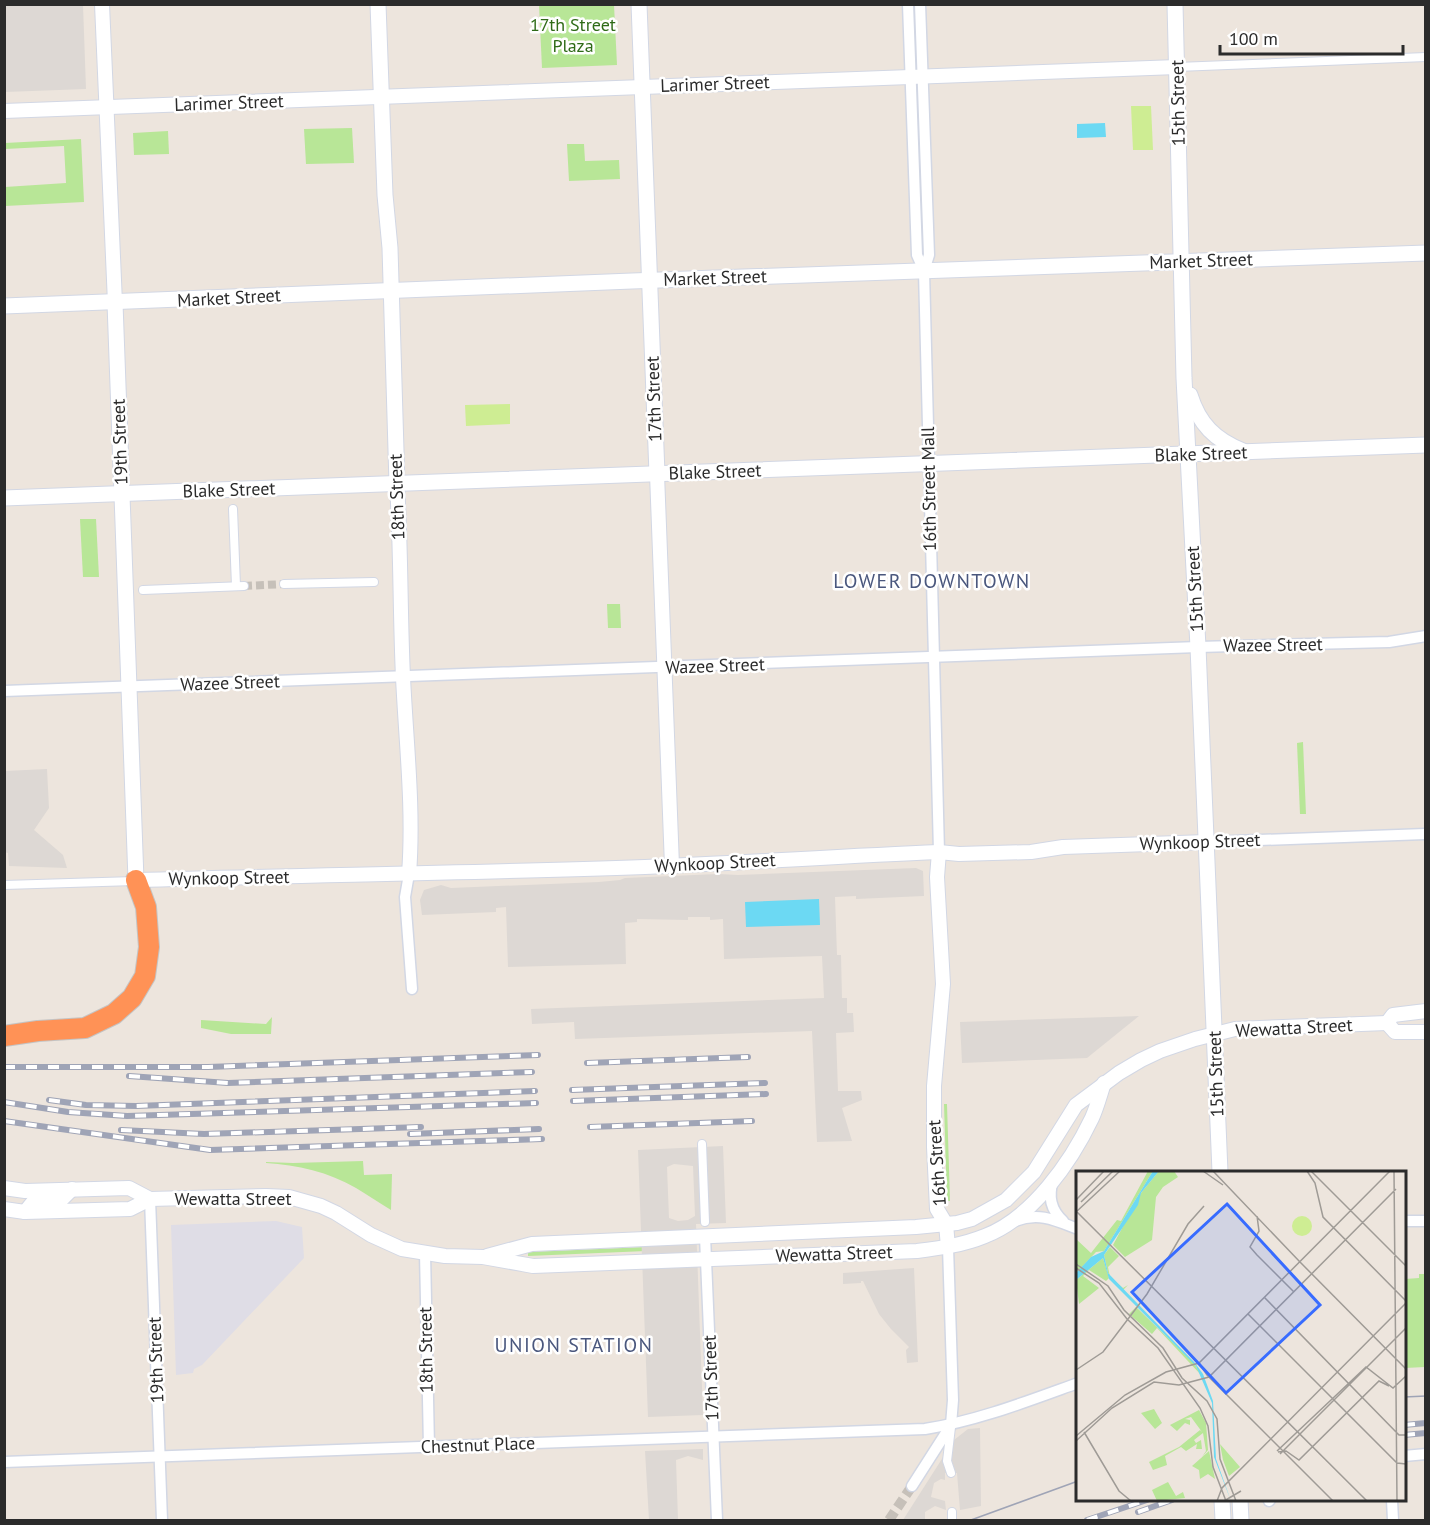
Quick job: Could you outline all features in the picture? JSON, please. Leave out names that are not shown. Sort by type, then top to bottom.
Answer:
[{"type":"highway","points":[[4,1036],[85,1028],[114,1014],[132,998],[145,976],[148,959],[146,907],[136,880]]},
{"type":"main road","name":"18th Street","points":[[378,4],[385,195],[390,248],[397,484]]},
{"type":"main road","name":"17th Street","points":[[639,4],[657,474]]},
{"type":"main road","name":"15th Street","points":[[1175,4],[1184,378],[1207,842],[1220,1171]]},
{"type":"main road","name":"Market Street","points":[[4,306],[650,280],[1425,253]]},
{"type":"main road","name":"19th Street","points":[[114,303],[136,880]]},
{"type":"main road","points":[[1184,378],[1195,410],[1206,427],[1223,442],[1248,453]]},
{"type":"main road","name":"Blake Street","points":[[4,498],[1248,453],[1424,441]]},
{"type":"main road","points":[[1222,1501],[1223,1521]]},
{"type":"main road","points":[[1240,1501],[1241,1521]]},
{"type":"street","name":"19th Street","points":[[102,4],[114,303]]},
{"type":"street","name":"16th Street Mall","points":[[908,4],[917,76]]},
{"type":"street","name":"16th Street Mall","points":[[920,4],[917,76],[917,255],[924,271],[939,852]]},
{"type":"street","name":"Larimer Street","points":[[4,111],[1425,57]]},
{"type":"street","name":"17th Street","points":[[657,474],[672,866]]},
{"type":"street","name":"18th Street","points":[[397,484],[410,856],[405,897],[412,989]]},
{"type":"street","points":[[144,590],[240,586],[233,509]]},
{"type":"street","points":[[284,584],[374,582]]},
{"type":"street","name":"Wazee Street","points":[[4,691],[665,668],[1198,646],[1389,642],[1425,636]]},
{"type":"street","name":"Wynkoop Street","points":[[4,885],[672,866],[939,852],[959,854],[1031,852],[1063,847],[1425,834]]},
{"type":"street","name":"16th Street","points":[[939,852],[937,877],[943,984],[934,1086],[934,1147],[937,1209],[946,1224],[948,1247],[954,1400],[947,1461],[951,1473]]},
{"type":"street","name":"Wewatta Street","points":[[1387,1023],[1393,1015],[1425,1011]]},
{"type":"street","name":"Wewatta Street","points":[[483,1257],[531,1244],[705,1229],[916,1227],[972,1219],[996,1208],[1034,1172],[1076,1105],[1104,1083],[1141,1060],[1235,1029],[1387,1023]]},
{"type":"street","name":"Wewatta Street","points":[[1387,1023],[1395,1032],[1425,1032]]},
{"type":"street","name":"Wewatta Street","points":[[4,1209],[25,1212],[130,1209],[150,1199],[266,1196],[301,1200],[336,1213],[387,1243],[402,1249],[445,1256],[483,1257],[533,1266],[917,1251],[948,1247],[986,1236],[1037,1200],[1054,1179],[1092,1118],[1104,1083]]},
{"type":"street","name":"17th Street","points":[[702,1144],[717,1521]]},
{"type":"street","points":[[1054,1179],[1050,1194],[1056,1215],[1073,1227]]},
{"type":"street","name":"Wewatta Street","points":[[4,1188],[25,1191],[129,1188],[150,1199]]},
{"type":"street","points":[[25,1212],[33,1202],[59,1202],[72,1189]]},
{"type":"street","name":"19th Street","points":[[150,1199],[162,1521]]},
{"type":"street","points":[[1006,1224],[1023,1218],[1041,1216],[1050,1217],[1073,1227]]},
{"type":"street","points":[[1406,1221],[1425,1221]]},
{"type":"street","name":"18th Street","points":[[425,1253],[429,1447]]},
{"type":"street","name":"Chestnut Place","points":[[4,1462],[919,1429],[951,1425],[1076,1383]]},
{"type":"street","points":[[912,1486],[951,1425]]},
{"type":"street","points":[[1406,1456],[1425,1454]]},
{"type":"street","points":[[1392,1501],[1393,1521]]},
{"type":"shaded area","points":[[4,5],[83,5],[86,89],[5,92]]},
{"type":"shaded area","points":[[47,769],[49,808],[34,830],[63,855],[67,868],[9,866],[8,853],[4,852],[5,771]]},
{"type":"shaded area","points":[[916,868],[923,871],[924,896],[856,899],[856,896],[835,897],[837,955],[841,955],[842,998],[847,998],[847,1013],[853,1013],[854,1032],[836,1033],[838,1091],[861,1091],[862,1100],[842,1108],[852,1141],[817,1142],[812,1031],[575,1039],[574,1022],[532,1024],[531,1009],[824,998],[822,956],[724,959],[723,919],[688,917],[688,920],[637,919],[637,922],[625,923],[626,964],[508,967],[506,907],[496,908],[496,912],[422,915],[420,900],[424,890],[441,885],[451,888],[718,874]]},
{"type":"shaded area","points":[[1139,1016],[1087,1058],[962,1063],[960,1022]]},
{"type":"shaded area","points":[[723,1146],[726,1223],[696,1224],[703,1415],[648,1417],[638,1150]],"holes":[[[674,1164],[693,1166],[695,1216],[688,1220],[678,1221],[669,1218],[667,1167]]]},
{"type":"shaded area","points":[[276,1221],[302,1227],[304,1258],[202,1365],[194,1369],[193,1373],[176,1375],[171,1225]]},
{"type":"shaded area","points":[[914,1268],[918,1362],[907,1363],[906,1350],[909,1347],[879,1314],[863,1281],[843,1284],[843,1273]]},
{"type":"shaded area","points":[[980,1428],[981,1506],[960,1510],[957,1473],[945,1473],[945,1480],[941,1479],[934,1483],[931,1497],[945,1501],[946,1510],[935,1506],[925,1512],[925,1520],[903,1520],[954,1440],[968,1429]]},
{"type":"shaded area","points":[[703,1449],[703,1460],[688,1456],[676,1460],[678,1520],[649,1520],[645,1451]]},
{"type":"green space","name":"17th Street Plaza","points":[[539,5],[614,5],[617,65],[542,68]]},
{"type":"green space","points":[[1131,106],[1151,106],[1153,150],[1133,150]]},
{"type":"green space","points":[[352,128],[354,163],[306,164],[304,129]]},
{"type":"green space","points":[[168,131],[169,154],[134,155],[133,133]]},
{"type":"green space","points":[[81,139],[84,202],[5,206],[5,187],[66,183],[64,146],[5,149],[5,143]]},
{"type":"green space","points":[[567,144],[584,144],[585,161],[619,160],[620,179],[569,181]]},
{"type":"green space","points":[[510,404],[510,424],[466,426],[465,405]]},
{"type":"green space","points":[[80,519],[96,519],[99,577],[83,577]]},
{"type":"green space","points":[[607,604],[620,604],[621,628],[608,628]]},
{"type":"green space","points":[[1303,742],[1306,814],[1300,814],[1297,743]]},
{"type":"green space","points":[[272,1017],[271,1034],[231,1034],[201,1028],[201,1020],[266,1024]]},
{"type":"green space","points":[[944,1104],[947,1104],[950,1201],[947,1201]]},
{"type":"green space","points":[[363,1161],[364,1175],[392,1174],[391,1210],[335,1178],[301,1168],[266,1163],[266,1162]]},
{"type":"green space","points":[[670,1246],[670,1250],[528,1256],[528,1252]]},
{"type":"green space","points":[[1419,1274],[1425,1274],[1425,1367],[1406,1368],[1406,1279],[1419,1278]]},
{"type":"water","points":[[1105,123],[1106,137],[1077,138],[1077,124]]},
{"type":"water","points":[[819,899],[820,925],[746,927],[745,902]]},
{"type":"tunnel","points":[[244,586],[284,584]]},
{"type":"tunnel","points":[[889,1520],[912,1486]]},
{"type":"tram line","points":[[1406,1397],[1426,1396]]},
{"type":"tram line","points":[[971,1520],[1076,1482]]},
{"type":"railway","points":[[4,1067],[208,1067],[538,1055]]},
{"type":"railway","points":[[587,1063],[748,1057]]},
{"type":"railway","points":[[129,1076],[228,1083],[532,1072]]},
{"type":"railway","points":[[572,1090],[765,1083]]},
{"type":"railway","points":[[49,1100],[86,1105],[136,1106],[535,1091]]},
{"type":"railway","points":[[573,1101],[766,1094]]},
{"type":"railway","points":[[4,1102],[68,1112],[127,1116],[536,1103]]},
{"type":"railway","points":[[4,1121],[210,1150],[542,1139]]},
{"type":"railway","points":[[590,1127],[752,1121]]},
{"type":"railway","points":[[121,1130],[204,1134],[421,1127]]},
{"type":"railway","points":[[410,1134],[539,1129]]},
{"type":"railway","points":[[1406,1425],[1426,1423]]},
{"type":"railway","points":[[1406,1435],[1426,1433]]},
{"type":"railway","points":[[1087,1520],[1144,1501]]},
{"type":"railway","points":[[1138,1512],[1169,1501]]},
{"type":"district","name":"LOWER DOWNTOWN","points":[[932,581]]},
{"type":"district","name":"UNION STATION","points":[[574,1345]]}]
